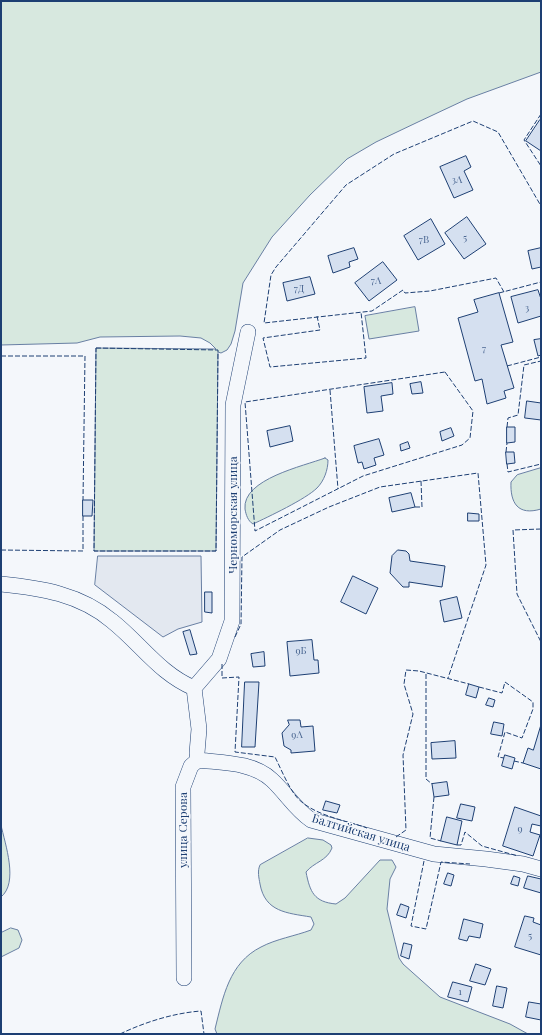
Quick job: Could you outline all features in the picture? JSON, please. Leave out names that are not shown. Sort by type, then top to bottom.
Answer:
[{"type":"street","name":"Черноморская улица","points":[[194,688],[219,659],[232,620],[233,405],[248,332]]},
{"type":"street","points":[[1,584],[45,590],[72,597],[91,606],[112,620],[172,678],[194,688],[199,729],[197,753],[198,760]]},
{"type":"street","name":"Балтийская улица","points":[[198,760],[249,767],[272,779],[296,807],[311,820],[434,854],[501,861],[541,869]]},
{"type":"street","name":"улица Серова","points":[[184,978],[182,787],[191,766],[198,760]]},
{"type":"shaded area","points":[[1,1],[541,1],[541,72],[467,99],[376,142],[347,159],[310,195],[272,237],[243,283],[235,331],[231,344],[227,350],[221,353],[218,352],[216,551],[94,551],[96,348],[216,349],[210,343],[201,338],[180,336],[100,337],[77,343],[1,345]]},
{"type":"shaded area","points":[[415,307],[419,331],[369,339],[365,316]]},
{"type":"shaded area","points":[[325,458],[328,460],[328,464],[324,479],[317,488],[296,502],[268,517],[253,524],[250,521],[245,509],[247,499],[253,490],[263,482],[276,475]]},
{"type":"shaded area","points":[[541,468],[541,509],[526,511],[521,509],[514,502],[511,482],[517,475]]},
{"type":"shaded area","points":[[98,556],[201,556],[202,622],[178,629],[163,637],[95,585]]},
{"type":"shaded area","points":[[1,825],[8,852],[10,873],[6,891],[1,897]]},
{"type":"shaded area","points":[[308,838],[323,840],[331,845],[332,848],[324,859],[306,872],[309,885],[314,895],[329,903],[336,904],[345,898],[380,860],[392,860],[396,867],[390,879],[387,909],[399,958],[403,964],[440,997],[510,1024],[528,1034],[217,1034],[215,1029],[225,993],[234,972],[241,962],[261,947],[311,930],[314,924],[311,917],[278,910],[272,906],[263,893],[258,874],[260,865]]},
{"type":"shaded area","points":[[11,928],[18,930],[22,940],[19,948],[1,957],[1,933]]},
{"type":"building","points":[[540,120],[541,121],[541,151],[526,141]]},
{"type":"building","points":[[466,156],[471,167],[464,171],[473,190],[454,198],[440,167]]},
{"type":"building","points":[[467,217],[486,244],[464,259],[445,233]]},
{"type":"building","points":[[431,219],[445,244],[418,260],[404,236]]},
{"type":"building","points":[[354,248],[358,259],[349,262],[350,267],[333,273],[328,256]]},
{"type":"building","points":[[541,248],[541,267],[532,269],[528,251]]},
{"type":"building","points":[[383,262],[397,280],[369,301],[355,283]]},
{"type":"building","points":[[310,277],[315,294],[287,301],[283,283]]},
{"type":"building","points":[[538,290],[541,299],[541,316],[518,323],[511,297]]},
{"type":"building","points":[[499,293],[513,342],[501,345],[514,388],[504,391],[506,398],[487,404],[482,379],[475,381],[458,318],[478,312],[474,300]]},
{"type":"building","points":[[541,339],[541,355],[538,356],[534,340]]},
{"type":"building","points":[[421,382],[423,393],[412,394],[410,384]]},
{"type":"building","points":[[392,383],[393,394],[381,396],[383,411],[367,413],[364,387]]},
{"type":"building","points":[[527,401],[541,403],[541,420],[525,418]]},
{"type":"building","points":[[290,426],[293,441],[270,447],[267,431]]},
{"type":"building","points":[[507,427],[515,427],[515,442],[507,443]]},
{"type":"building","points":[[451,428],[454,436],[442,441],[440,432]]},
{"type":"building","points":[[379,439],[384,455],[374,458],[376,465],[364,469],[362,462],[358,463],[354,446]]},
{"type":"building","points":[[408,442],[410,448],[401,451],[400,445]]},
{"type":"building","points":[[506,452],[514,452],[515,463],[507,464]]},
{"type":"building","points":[[411,493],[415,507],[392,512],[389,498]]},
{"type":"building","points":[[83,500],[93,500],[92,516],[83,516]]},
{"type":"building","points":[[468,513],[479,514],[479,521],[468,521]]},
{"type":"building","points":[[398,550],[406,551],[409,554],[410,561],[445,566],[442,587],[409,582],[409,587],[403,587],[390,573],[392,556]]},
{"type":"building","points":[[353,576],[378,588],[366,614],[341,602]]},
{"type":"building","points":[[205,592],[212,592],[212,613],[205,612]]},
{"type":"building","points":[[457,597],[462,618],[444,622],[440,601]]},
{"type":"building","points":[[190,630],[197,654],[190,655],[183,632]]},
{"type":"building","points":[[312,640],[314,660],[318,660],[319,673],[290,676],[287,642]]},
{"type":"building","points":[[264,652],[265,666],[253,667],[251,654]]},
{"type":"building","points":[[245,682],[259,682],[255,747],[242,747]]},
{"type":"building","points":[[469,684],[479,687],[476,698],[466,695]]},
{"type":"building","points":[[489,698],[495,700],[493,707],[486,705]]},
{"type":"building","points":[[288,720],[300,720],[301,727],[313,726],[315,751],[291,753],[291,750],[284,746],[282,733],[289,725]]},
{"type":"building","points":[[494,722],[504,724],[502,736],[491,734]]},
{"type":"building","points":[[541,725],[541,769],[523,763],[528,748],[533,750]]},
{"type":"building","points":[[455,741],[456,758],[432,759],[431,743]]},
{"type":"building","points":[[505,755],[515,758],[512,769],[502,766]]},
{"type":"building","points":[[447,782],[449,795],[434,797],[432,784]]},
{"type":"building","points":[[326,801],[340,805],[337,813],[323,810]]},
{"type":"building","points":[[461,804],[475,807],[472,821],[457,818]]},
{"type":"building","points":[[515,807],[541,816],[541,826],[532,824],[530,832],[540,835],[533,856],[503,846]]},
{"type":"building","points":[[447,817],[462,821],[457,845],[441,841]]},
{"type":"building","points":[[448,873],[454,875],[451,886],[444,884]]},
{"type":"building","points":[[514,876],[520,878],[518,886],[511,884]]},
{"type":"building","points":[[528,876],[541,879],[541,893],[524,888]]},
{"type":"building","points":[[401,904],[409,907],[406,918],[397,915]]},
{"type":"building","points":[[525,916],[534,918],[533,922],[541,925],[541,955],[515,947]]},
{"type":"building","points":[[464,919],[483,924],[480,938],[469,936],[467,941],[459,939]]},
{"type":"building","points":[[404,943],[412,945],[409,959],[401,956]]},
{"type":"building","points":[[476,964],[491,969],[485,985],[470,981]]},
{"type":"building","points":[[453,982],[472,987],[468,1002],[448,997]]},
{"type":"building","points":[[497,986],[507,988],[503,1008],[493,1006]]},
{"type":"building","points":[[529,1002],[541,1004],[541,1020],[526,1017]]},
{"type":"fence","points":[[541,114],[524,140],[541,166]]},
{"type":"fence","points":[[504,292],[496,278],[430,291],[405,293],[403,290],[372,311],[264,323],[271,275],[276,267],[346,185],[394,154],[473,121],[498,132],[541,206]]},
{"type":"fence","points":[[499,293],[541,282]]},
{"type":"fence","points":[[317,316],[320,330],[263,338],[270,367],[366,358],[361,312]]},
{"type":"fence","points":[[96,348],[218,350],[216,551],[94,551],[96,348]]},
{"type":"fence","points":[[1,356],[85,356],[83,500]]},
{"type":"fence","points":[[507,366],[541,357]]},
{"type":"fence","points":[[507,427],[508,418],[518,415],[524,365],[541,361]]},
{"type":"fence","points":[[445,372],[473,411],[470,438],[462,445],[363,476],[255,531],[245,402],[445,372]]},
{"type":"fence","points":[[330,390],[338,489]]},
{"type":"fence","points":[[506,452],[507,443]]},
{"type":"fence","points":[[507,464],[508,472],[541,464]]},
{"type":"fence","points":[[235,637],[241,624],[242,557],[280,530],[329,507],[380,487],[478,473],[486,565],[448,678]]},
{"type":"fence","points":[[415,507],[422,507],[421,481]]},
{"type":"fence","points":[[1,550],[83,551],[83,516]]},
{"type":"fence","points":[[541,529],[513,530],[517,594],[541,642]]},
{"type":"fence","points":[[222,664],[222,678],[239,677],[235,752],[275,757],[289,786],[301,802],[328,816],[367,828]]},
{"type":"fence","points":[[396,837],[406,830],[403,755],[413,714],[404,684],[406,670],[419,671],[469,684]]},
{"type":"fence","points":[[426,674],[426,779],[432,784]]},
{"type":"fence","points":[[479,687],[502,693],[505,682],[533,702],[533,709],[522,738],[505,732],[498,757],[504,758]]},
{"type":"fence","points":[[514,761],[523,763]]},
{"type":"fence","points":[[434,797],[430,838],[441,841]]},
{"type":"fence","points":[[457,845],[461,845],[465,832],[482,846],[518,856]]},
{"type":"fence","points":[[424,861],[411,926],[426,929],[441,862],[470,864]]},
{"type":"fence","points":[[120,1034],[160,1019],[201,1011],[204,1034]]}]
